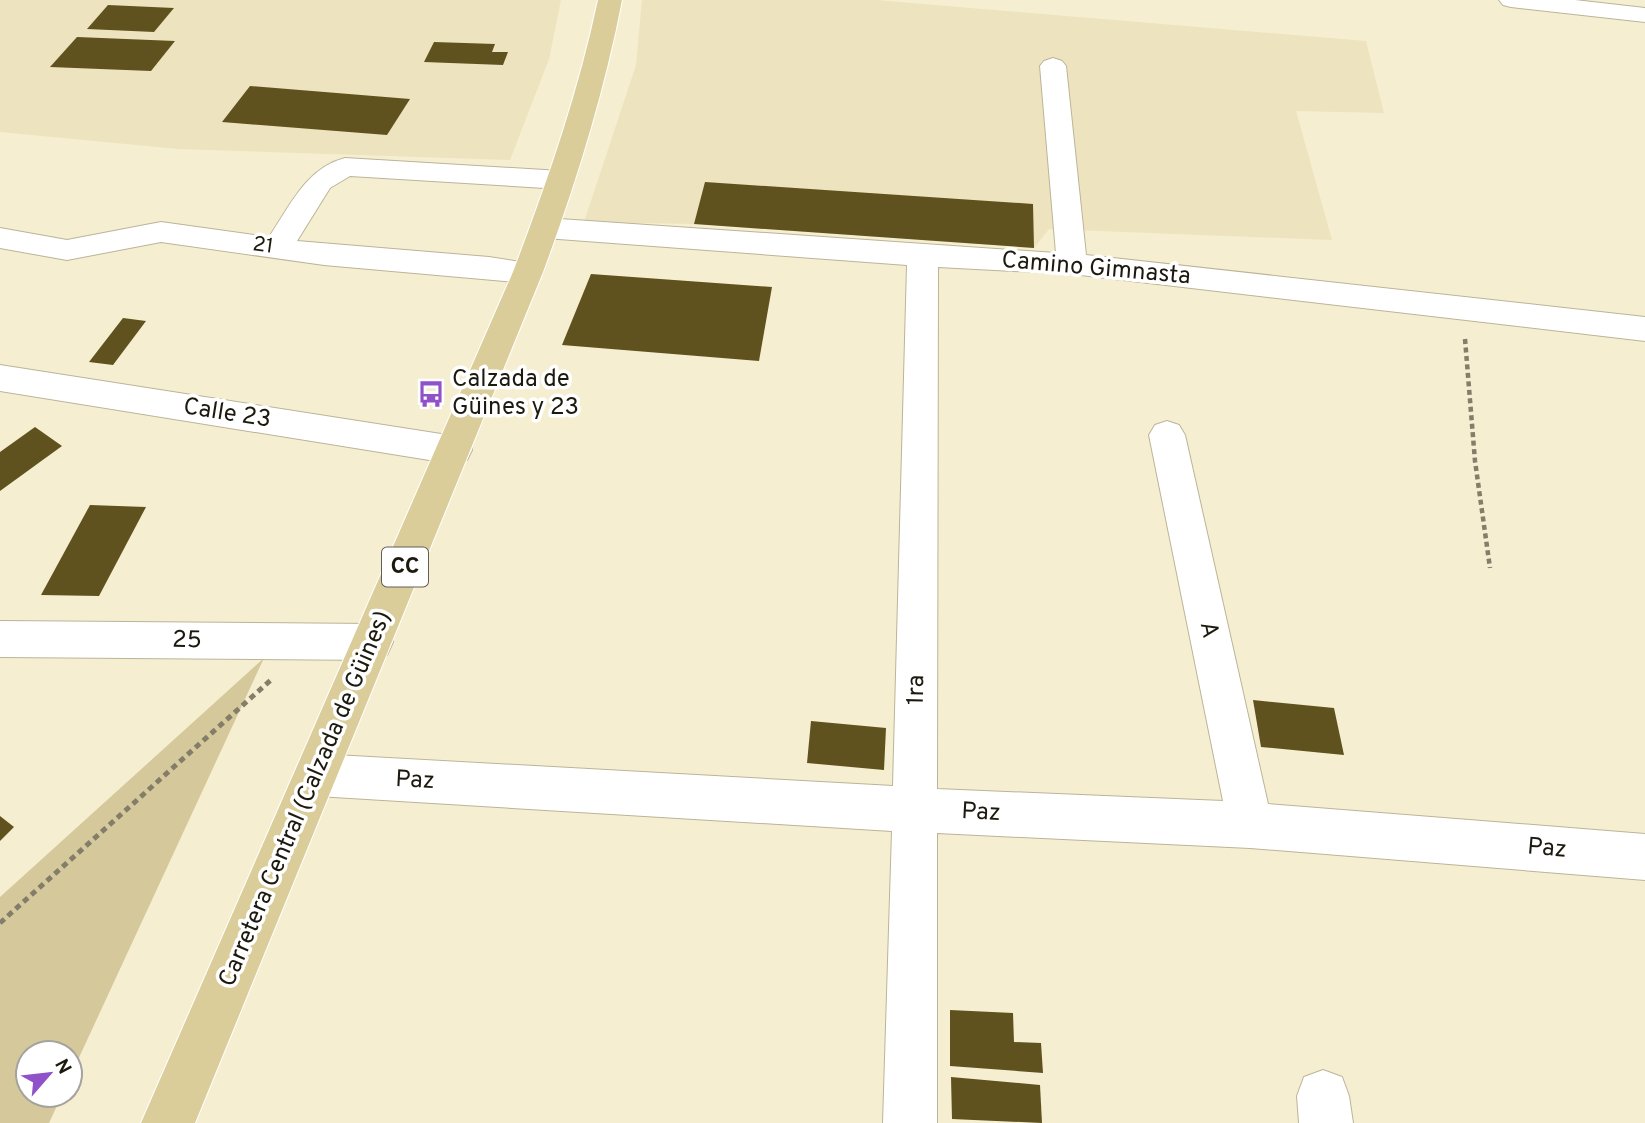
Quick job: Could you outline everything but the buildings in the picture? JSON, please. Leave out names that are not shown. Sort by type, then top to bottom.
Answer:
[{"type":"main road","name":"Carretera Central (Calzada de Güines)","points":[[168,1123],[528,272],[598,64],[610,0]]},
{"type":"street","points":[[1526,1],[1645,15]]},
{"type":"street","points":[[1053,66],[1072,264]]},
{"type":"street","points":[[277,248],[320,182],[345,167],[561,180]]},
{"type":"street","name":"Camino Gimnasta","points":[[545,228],[923,256],[1072,264],[1462,306],[1645,329]]},
{"type":"street","name":"21","points":[[0,237],[67,250],[162,232],[277,248],[528,272]]},
{"type":"street","name":"1ra","points":[[910,1123],[923,256]]},
{"type":"street","name":"Calle 23","points":[[0,378],[454,450]]},
{"type":"street","name":"A","points":[[1167,435],[1250,825]]},
{"type":"street","name":"25","points":[[0,639],[373,642]]},
{"type":"street","name":"Paz","points":[[317,775],[915,810],[1250,825],[1645,857]]},
{"type":"path","points":[[1462,306],[1475,461],[1490,568]]},
{"type":"path","points":[[0,923],[315,642]]},
{"type":"shaded area","points":[[0,0],[561,0],[549,59],[510,160],[178,149],[0,132]]},
{"type":"shaded area","points":[[642,0],[876,0],[1366,41],[1384,113],[1296,111],[1332,240],[1049,229],[1034,248],[694,224],[584,222],[636,65]]},
{"type":"shaded area","points":[[264,658],[84,1047],[84,1039],[14,1039],[14,1109],[56,1109],[49,1123],[0,1123],[0,897]]},
{"type":"place","name":"Calzada de Güines y 23","points":[[431,394]]}]
